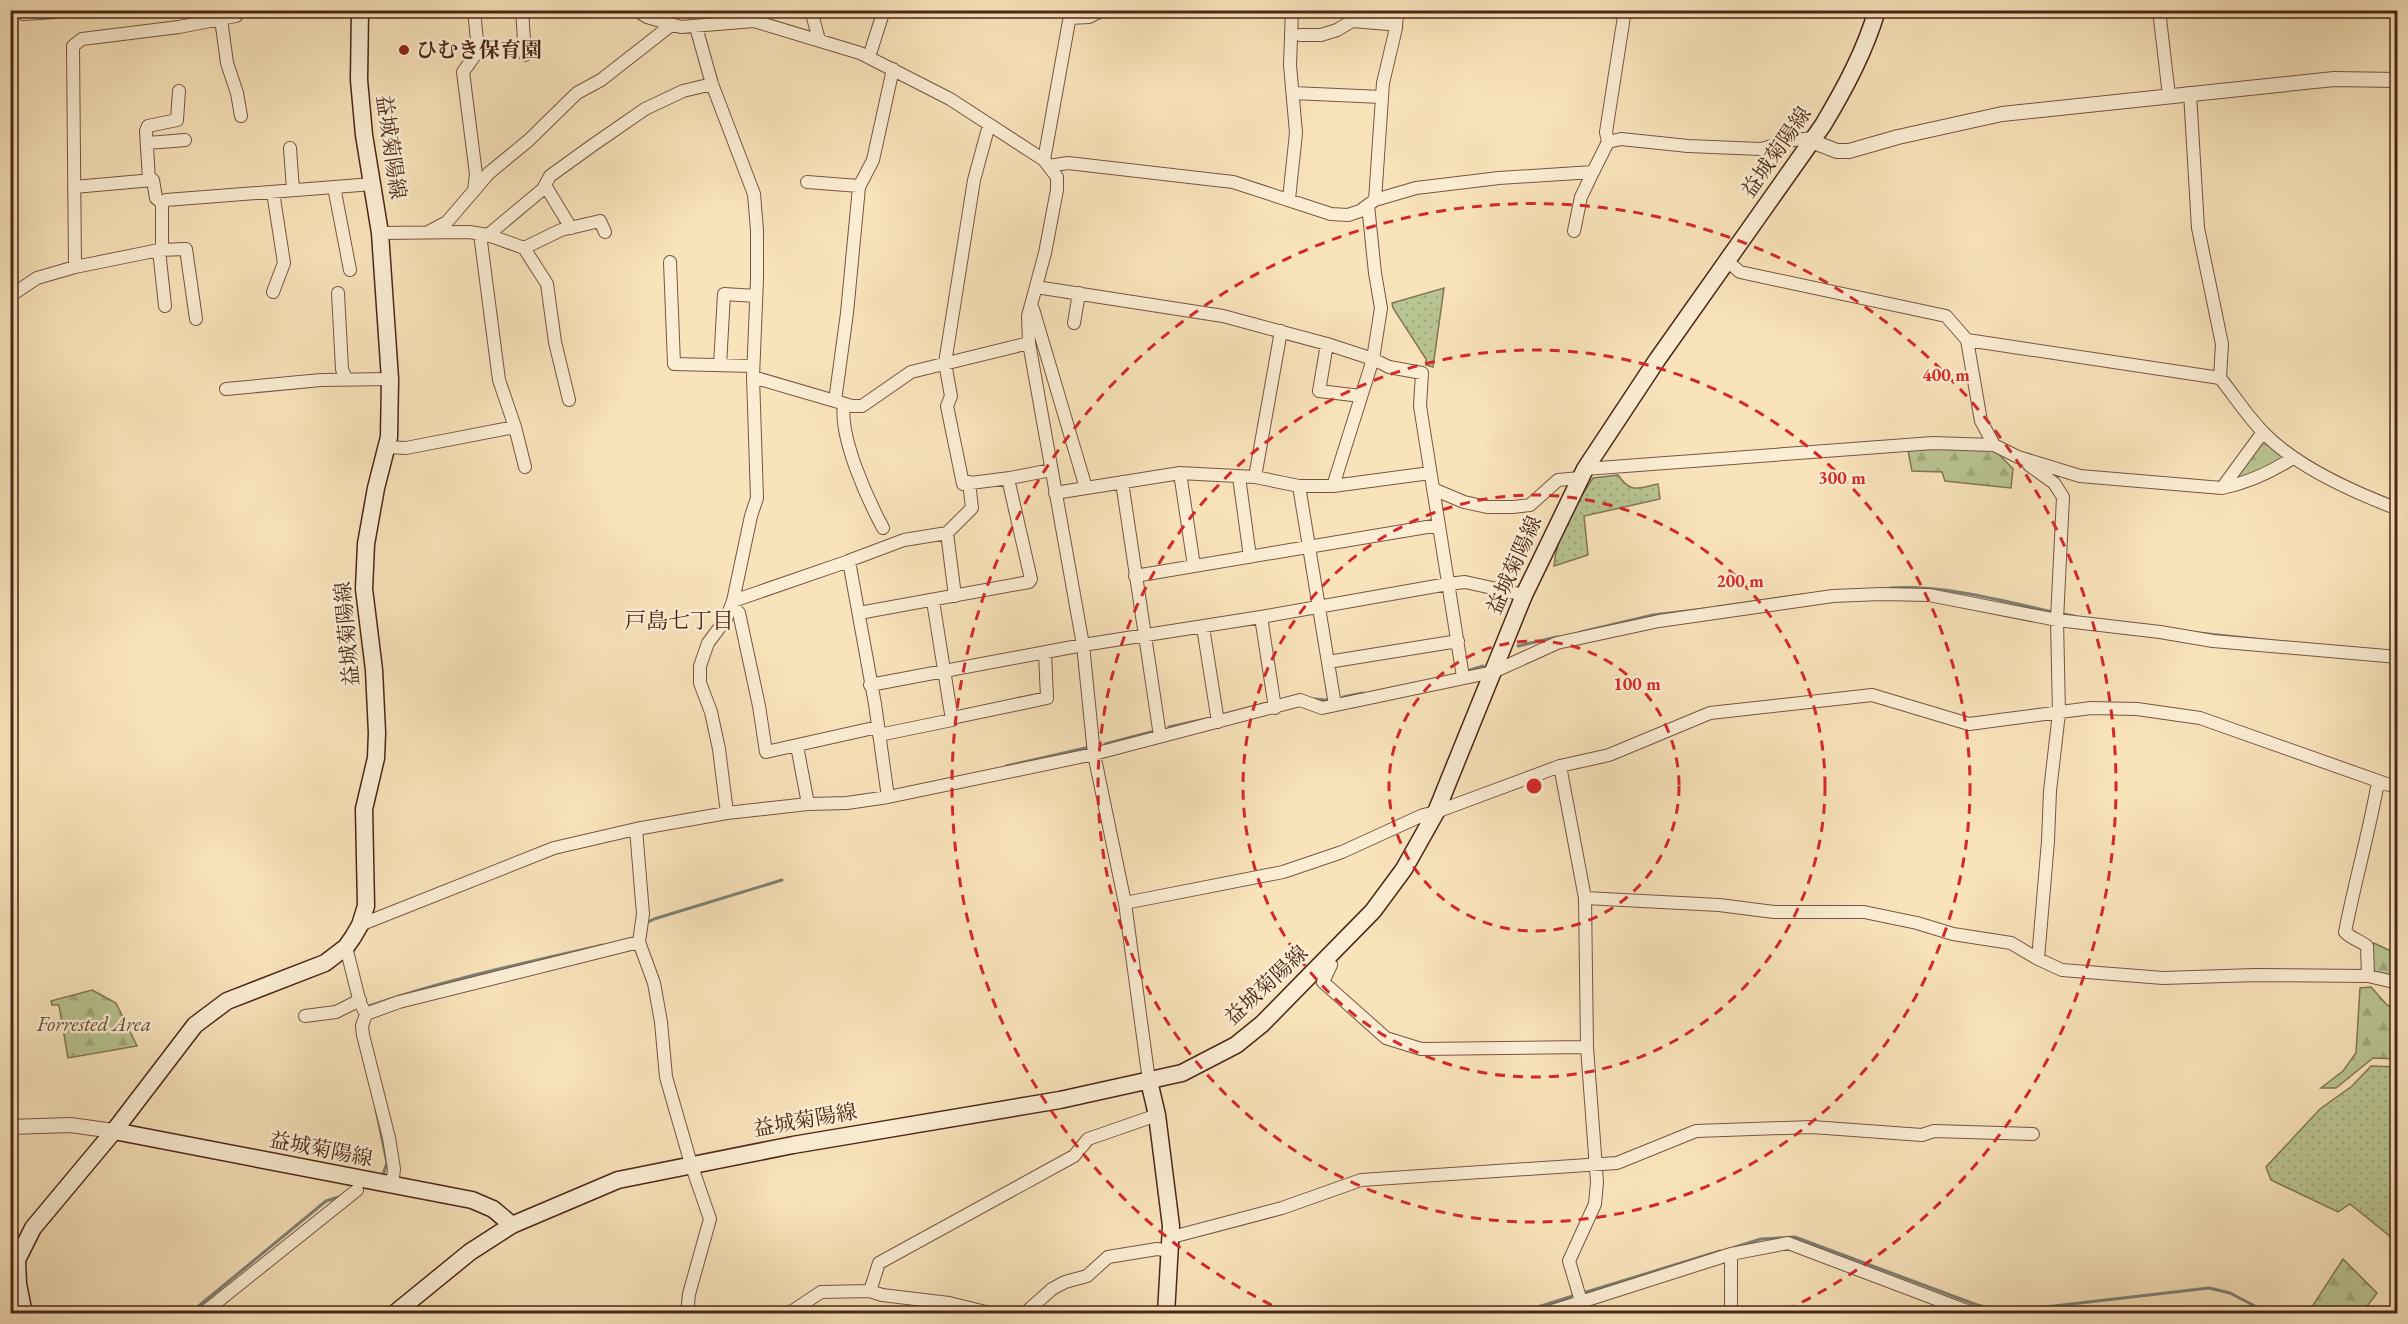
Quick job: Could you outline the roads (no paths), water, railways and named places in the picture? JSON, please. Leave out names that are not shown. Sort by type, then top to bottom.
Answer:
[{"type":"main road","name":"益城菊陽線","points":[[24,1314],[18,1284],[17,1260],[33,1228],[114,1131],[195,1025],[227,1001],[326,963],[346,947],[360,925],[366,906],[364,809],[376,758],[377,733],[374,669],[364,589],[366,544],[391,412],[380,233],[364,135],[359,80],[360,10]]},
{"type":"main road","name":"益城菊陽線","points":[[394,1314],[470,1252],[512,1225],[618,1180],[691,1164],[906,1125],[1060,1100],[1149,1081],[1182,1073],[1236,1045],[1262,1024],[1388,893],[1404,869],[1436,812],[1524,595],[1583,473],[1657,360],[1812,139],[1847,84],[1870,34],[1877,10]]},
{"type":"main road","points":[[1149,1081],[1157,1115],[1170,1209],[1171,1244],[1166,1314]]},
{"type":"main road","name":"益城菊陽線","points":[[114,1131],[472,1200],[493,1209],[512,1225]]},
{"type":"street","points":[[23,10],[24,14],[54,12]]},
{"type":"street","points":[[75,267],[73,46],[82,39],[179,27],[236,16],[240,10]]},
{"type":"street","points":[[474,10],[478,51],[463,72],[476,174],[474,191]]},
{"type":"street","points":[[522,10],[525,55]]},
{"type":"street","points":[[636,10],[670,26],[696,27],[754,21],[869,57],[950,99],[1047,163],[1057,177],[1057,190],[1045,253],[1028,316],[1029,343],[1083,645],[1094,754],[1125,903],[1149,1081]]},
{"type":"street","points":[[812,10],[819,40]]},
{"type":"street","points":[[869,57],[884,10]]},
{"type":"street","points":[[1047,163],[1070,14],[1089,17],[1103,10]]},
{"type":"street","points":[[1288,199],[1296,134],[1290,64],[1292,10]]},
{"type":"street","points":[[1574,231],[1581,197],[1608,142],[1606,132],[1625,10]]},
{"type":"street","points":[[2159,10],[2169,96]]},
{"type":"street","points":[[1300,35],[1321,35],[1337,30],[1352,21],[1388,24],[1397,14]]},
{"type":"street","points":[[1333,486],[1373,359],[1381,308],[1375,273],[1371,202],[1382,97],[1397,14]]},
{"type":"street","points":[[221,19],[226,63],[237,93],[241,116]]},
{"type":"street","points":[[430,231],[447,222],[489,173],[529,140],[577,93],[601,80],[670,26]]},
{"type":"street","points":[[696,27],[712,84],[754,194],[757,230],[753,372],[757,498],[732,603],[726,620],[708,643],[700,666],[700,683],[711,712],[719,749],[727,813]]},
{"type":"street","points":[[883,528],[872,509],[844,432],[840,403],[859,186],[873,160],[893,69]]},
{"type":"street","points":[[1608,142],[1622,139],[1761,150],[1794,140],[1812,139],[1837,151],[1849,151],[1898,137],[2002,114],[2334,78],[2397,80]]},
{"type":"street","points":[[484,234],[545,185],[550,176],[645,109],[683,91],[712,84]]},
{"type":"street","points":[[149,180],[146,131],[148,126],[177,120],[179,91]]},
{"type":"street","points":[[1293,93],[1382,97]]},
{"type":"street","points":[[2190,93],[2198,228],[2222,344],[2220,378],[2263,432],[2293,458],[2369,498],[2397,509]]},
{"type":"street","points":[[989,125],[974,180],[945,363],[951,396],[947,406],[963,484],[1051,470]]},
{"type":"street","points":[[148,143],[185,140]]},
{"type":"street","points":[[291,148],[293,190]]},
{"type":"street","points":[[1047,163],[1068,163],[1233,182],[1331,214],[1348,215],[1360,211],[1371,202],[1416,188],[1499,178],[1593,172]]},
{"type":"street","points":[[74,187],[153,180],[156,198],[162,203]]},
{"type":"street","points":[[807,182],[859,186]]},
{"type":"street","points":[[162,203],[166,200],[373,184]]},
{"type":"street","points":[[545,185],[571,228]]},
{"type":"street","points":[[334,187],[350,270]]},
{"type":"street","points":[[273,192],[284,263],[273,292]]},
{"type":"street","points":[[162,203],[162,248],[159,250],[165,306]]},
{"type":"street","points":[[524,248],[561,230],[600,221],[605,232]]},
{"type":"street","points":[[380,233],[430,231],[484,234],[524,248],[547,284],[555,342],[569,400]]},
{"type":"street","points":[[484,234],[499,380],[515,427],[525,467]]},
{"type":"street","points":[[10,296],[37,278],[75,267],[159,250],[186,249],[196,319]]},
{"type":"street","points":[[1727,261],[1740,272],[1946,316],[1967,340],[1981,421],[1994,444]]},
{"type":"street","points":[[670,262],[674,364],[720,365],[753,372],[840,403],[861,406],[911,372],[1029,343]]},
{"type":"street","points":[[1036,287],[1223,316],[1327,344],[1373,359],[1389,368],[1422,373],[1420,406],[1463,677]]},
{"type":"street","points":[[338,293],[342,369],[346,379]]},
{"type":"street","points":[[1074,323],[1079,293]]},
{"type":"street","points":[[720,365],[724,294],[756,296]]},
{"type":"street","points":[[1032,304],[1086,488]]},
{"type":"street","points":[[1255,477],[1281,331]]},
{"type":"street","points":[[1967,340],[2220,378]]},
{"type":"street","points":[[1327,344],[1319,391],[1361,396]]},
{"type":"street","points":[[226,389],[346,379],[390,379]]},
{"type":"street","points":[[386,447],[406,448],[515,427]]},
{"type":"street","points":[[2222,488],[2263,432]]},
{"type":"street","points":[[1433,489],[1464,502],[1487,507],[1512,507],[1530,505],[1558,480],[1583,473],[1933,443],[1994,444],[2018,457],[2054,483],[2063,497],[2057,620],[2059,713],[2050,791],[2038,959]]},
{"type":"street","points":[[2018,457],[2080,476],[2222,488],[2272,471],[2293,458]]},
{"type":"street","points":[[1055,493],[1180,473],[1255,477],[1299,486],[1333,486],[1430,473]]},
{"type":"street","points":[[1180,473],[1194,566]]},
{"type":"street","points":[[1239,477],[1250,557]]},
{"type":"street","points":[[859,613],[1029,582],[1031,579],[1009,483],[1010,478]]},
{"type":"street","points":[[732,603],[904,540],[947,533],[972,508],[969,482]]},
{"type":"street","points":[[1122,482],[1160,736]]},
{"type":"street","points":[[1299,486],[1335,705]]},
{"type":"street","points":[[1135,576],[1439,525]]},
{"type":"street","points":[[947,533],[955,596]]},
{"type":"street","points":[[848,561],[859,613],[888,797]]},
{"type":"street","points":[[870,685],[1083,645],[1203,627],[1448,584],[1465,582],[1524,595]]},
{"type":"street","points":[[360,925],[554,848],[636,829],[727,813],[808,804],[847,803],[888,797],[1094,754],[1300,700],[1322,708],[1493,672],[1557,643],[1659,621],[1833,596],[1929,595],[2057,620],[2160,632],[2213,641],[2397,657]]},
{"type":"street","points":[[732,603],[739,614],[759,706],[766,752],[879,731],[951,722],[933,601]]},
{"type":"street","points":[[1261,617],[1275,708]]},
{"type":"street","points":[[1203,627],[1218,722]]},
{"type":"street","points":[[1328,662],[1458,641]]},
{"type":"street","points":[[952,718],[1047,698],[1045,653]]},
{"type":"street","points":[[1125,903],[1283,872],[1342,852],[1423,815],[1560,766],[1609,755],[1710,713],[1872,694],[1969,724],[2091,708],[2137,709],[2200,718],[2397,788]]},
{"type":"street","points":[[797,746],[808,804]]},
{"type":"street","points":[[1560,766],[1585,898],[1587,1047],[1596,1163],[1595,1204],[1569,1261],[1579,1295]]},
{"type":"street","points":[[2368,976],[2367,946],[2351,938],[2346,932],[2356,874],[2370,829],[2378,782]]},
{"type":"street","points":[[636,829],[643,914],[639,942],[654,983],[661,1022],[666,1077],[691,1164],[710,1219],[688,1293],[687,1314]]},
{"type":"street","points":[[1585,898],[1719,905],[1774,912],[1864,912],[1917,923],[1953,934],[2011,943],[2062,970],[2163,978],[2256,975],[2368,976],[2397,983]]},
{"type":"street","points":[[366,1014],[410,1000],[639,942]]},
{"type":"street","points":[[346,947],[366,1014],[362,1026],[363,1035],[394,1169],[392,1186]]},
{"type":"street","points":[[1325,960],[1331,965],[1323,982],[1386,1038],[1421,1049],[1587,1047]]},
{"type":"street","points":[[304,1016],[336,1012],[360,1000]]},
{"type":"street","points":[[870,1291],[879,1263],[1074,1156],[1088,1139],[1157,1115]]},
{"type":"street","points":[[10,1127],[70,1125],[114,1131]]},
{"type":"street","points":[[1024,1314],[1052,1289],[1065,1282],[1087,1276],[1108,1257],[1157,1249],[1361,1180],[1617,1163],[1696,1131],[1812,1127],[1922,1135],[1934,1131],[2032,1134]]},
{"type":"street","points":[[202,1314],[357,1190]]},
{"type":"street","points":[[1543,1314],[1579,1295],[1731,1254],[1788,1243],[1977,1314]]},
{"type":"street","points":[[1731,1254],[1731,1314]]},
{"type":"street","points":[[788,1314],[821,1292],[870,1291],[882,1295],[949,1303],[994,1314]]},
{"type":"waterway","points":[[1890,588],[1952,591],[2053,612]]},
{"type":"waterway","points":[[1717,607],[1802,595]]},
{"type":"waterway","points":[[1581,632],[1653,615],[1704,609]]},
{"type":"waterway","points":[[2063,614],[2074,616]]},
{"type":"waterway","points":[[2199,633],[2264,640]]},
{"type":"waterway","points":[[1518,646],[1557,637]]},
{"type":"waterway","points":[[1470,670],[1483,666]]},
{"type":"waterway","points":[[1343,697],[1363,693]]},
{"type":"waterway","points":[[1314,699],[1326,700]]},
{"type":"waterway","points":[[1169,727],[1201,720]]},
{"type":"waterway","points":[[1105,744],[1155,731]]},
{"type":"waterway","points":[[1006,766],[1090,747]]},
{"type":"waterway","points":[[648,922],[782,880]]},
{"type":"waterway","points":[[366,1007],[454,980],[603,945]]},
{"type":"waterway","points":[[376,1109],[387,1163],[383,1174]]},
{"type":"waterway","points":[[189,1314],[326,1201],[342,1196]]},
{"type":"waterway","points":[[1729,1249],[1761,1239],[1795,1237],[1977,1305],[1998,1310],[2054,1306],[2209,1288],[2230,1293],[2270,1314]]},
{"type":"waterway","points":[[1583,1293],[1720,1251]]},
{"type":"waterway","points":[[1515,1314],[1576,1295]]},
{"type":"place","name":"ひむき保育園","points":[[404,50]]},
{"type":"district","name":"戸島七丁目","points":[[679,620]]},
{"type":"park label","name":"Forrested Area","points":[[94,1024]]}]
